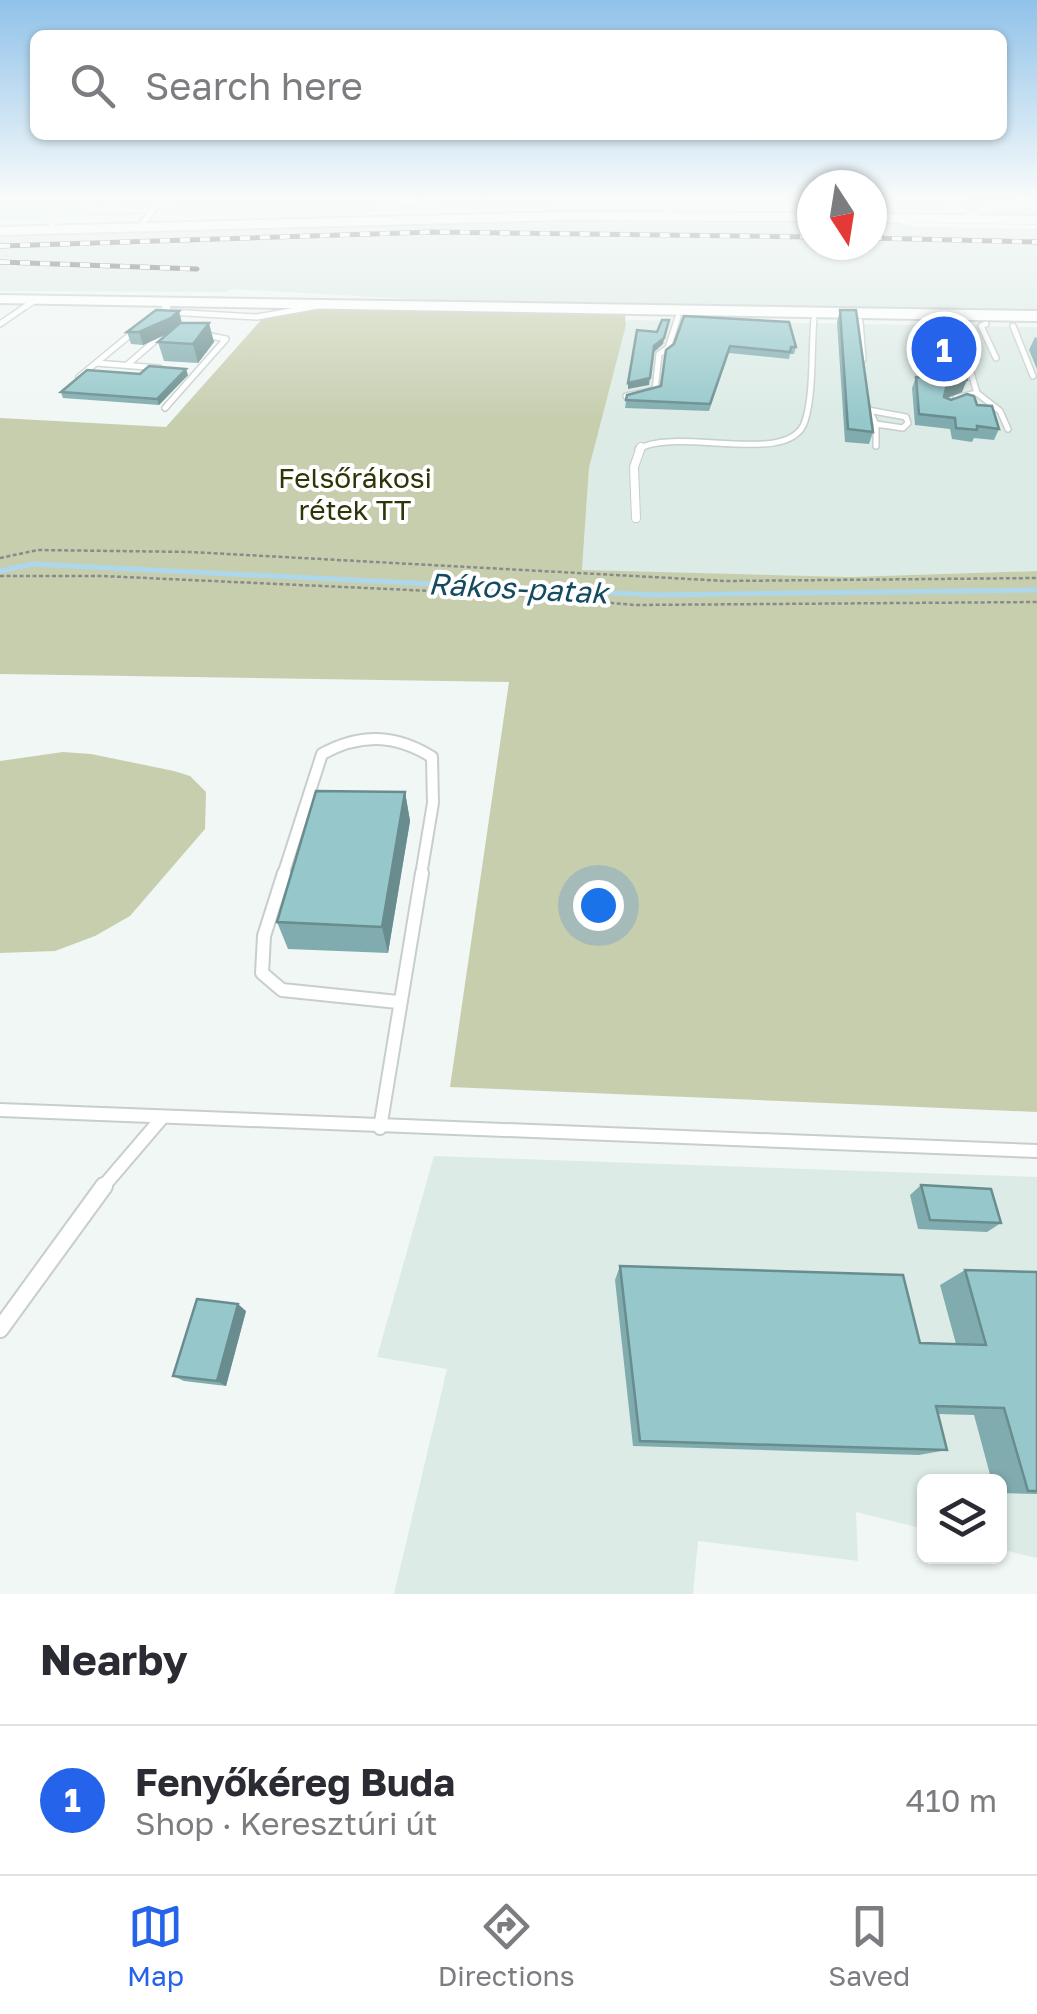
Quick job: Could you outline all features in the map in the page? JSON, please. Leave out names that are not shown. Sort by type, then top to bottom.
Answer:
[{"type":"main road","points":[[0,299],[163,308],[320,305],[1037,316]]},
{"type":"lane","points":[[0,324],[36,300]]},
{"type":"lane","points":[[626,396],[655,390],[659,354],[668,348],[678,318]]},
{"type":"lane","points":[[636,518],[634,467],[638,448],[658,440],[763,446],[792,438],[805,423],[814,319]]},
{"type":"lane","points":[[860,321],[864,373]]},
{"type":"lane","points":[[928,323],[938,331],[940,339]]},
{"type":"lane","points":[[957,324],[978,393],[1000,412],[1008,429]]},
{"type":"lane","points":[[986,324],[981,326],[996,358]]},
{"type":"lane","points":[[1013,326],[1033,376]]},
{"type":"lane","points":[[79,377],[138,328]]},
{"type":"lane","points":[[127,366],[157,339],[179,332]]},
{"type":"lane","points":[[166,408],[226,340],[220,335],[193,333]]},
{"type":"lane","points":[[96,363],[174,369]]},
{"type":"lane","points":[[190,370],[200,369]]},
{"type":"lane","points":[[866,391],[868,410],[876,424],[876,446]]},
{"type":"lane","points":[[945,406],[978,393]]},
{"type":"lane","points":[[868,410],[897,412],[908,423],[903,428],[876,424]]},
{"type":"lane","points":[[380,1128],[433,804],[432,757],[410,741],[345,739],[322,754],[264,936],[262,973],[282,990],[398,1002]]},
{"type":"lane","points":[[0,1110],[1037,1151]]},
{"type":"lane","points":[[0,1329],[94,1198],[161,1119]]},
{"type":"path","points":[[0,558],[38,550],[191,552],[726,582],[1037,578]]},
{"type":"path","points":[[0,576],[102,576],[520,595],[636,605],[1037,602]]},
{"type":"shaded area","points":[[0,270],[1037,270],[1037,310],[446,301],[231,289],[0,291]]},
{"type":"shaded area","points":[[627,320],[1037,327],[1037,571],[849,577],[582,571],[589,468]]},
{"type":"shaded area","points":[[434,1156],[1037,1177],[1037,1558],[1007,1551],[1007,1474],[917,1474],[917,1527],[856,1512],[858,1561],[698,1541],[693,1594],[394,1594],[447,1369],[377,1357]]},
{"type":"green space","name":"Felsőrákosi rétek TT","points":[[328,307],[625,314],[626,325],[589,468],[582,570],[849,577],[1037,571],[1037,1112],[450,1087],[509,682],[0,674],[0,418],[166,427],[263,318]]},
{"type":"green space","points":[[63,752],[91,754],[190,776],[206,792],[205,829],[130,916],[95,936],[55,951],[0,953],[0,761]]},
{"type":"building","points":[[156,310],[179,311],[139,332],[127,332]]},
{"type":"building","points":[[840,310],[856,310],[873,432],[848,429]]},
{"type":"building","points":[[684,316],[789,322],[796,347],[791,347],[790,352],[730,346],[710,404],[626,400],[627,395],[661,386],[666,350],[674,344]]},
{"type":"building","points":[[662,320],[669,320],[664,338],[654,346],[650,378],[628,383],[637,330],[657,332]]},
{"type":"building","points":[[180,323],[209,323],[193,344],[158,342]]},
{"type":"building","points":[[946,345],[964,346],[967,380],[946,388],[944,397],[951,400],[967,394],[974,396],[977,405],[992,406],[999,429],[956,428],[955,418],[919,414],[916,377],[935,378],[932,361],[950,363]]},
{"type":"building","points":[[149,366],[186,369],[157,399],[61,392],[87,370],[140,374]]},
{"type":"building","points":[[316,791],[405,792],[382,927],[277,922]]},
{"type":"building","points":[[921,1185],[991,1189],[1001,1223],[930,1220]]},
{"type":"building","points":[[620,1266],[903,1275],[920,1343],[986,1345],[965,1270],[1037,1272],[1037,1491],[1028,1491],[1004,1408],[936,1406],[947,1450],[640,1441]]},
{"type":"building","points":[[197,1299],[238,1304],[217,1381],[173,1376]]},
{"type":"waterway","name":"Rákos-patak","points":[[0,571],[33,564],[654,595],[1037,590]]},
{"type":"place","name":"Fenyőkéreg Buda","points":[[944,349]]}]
